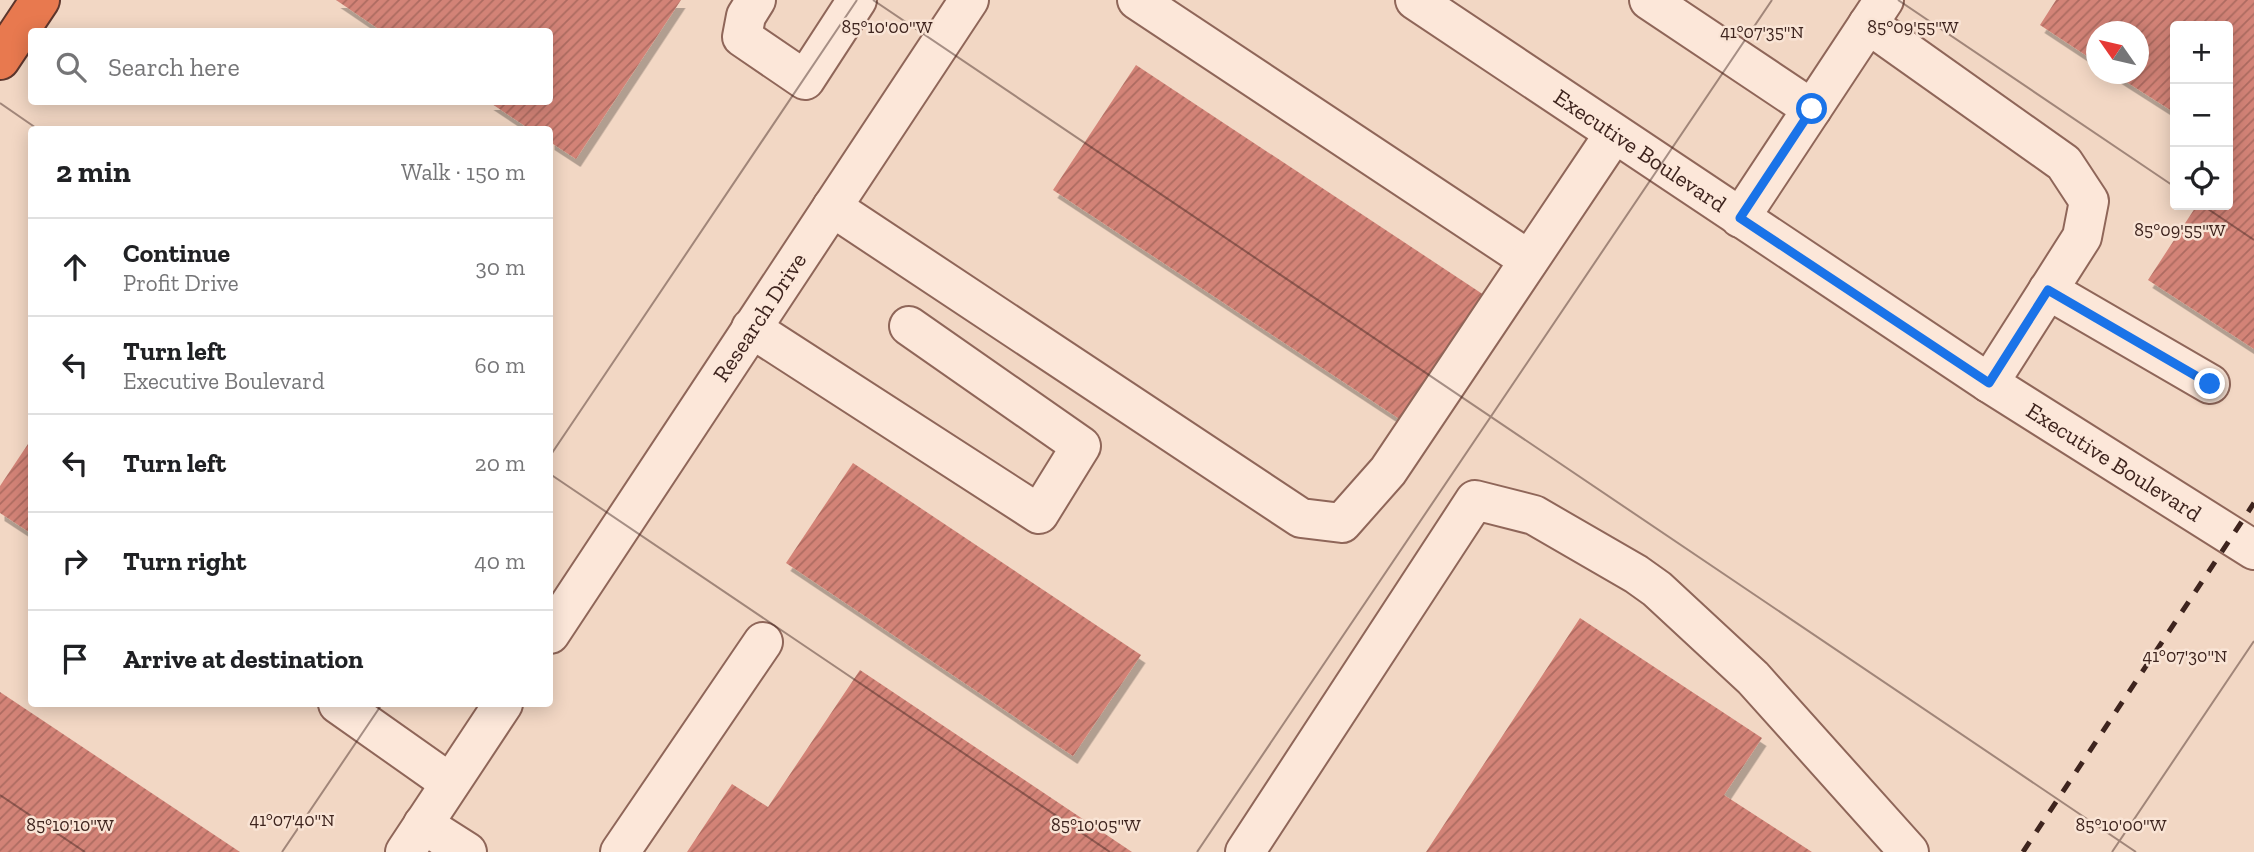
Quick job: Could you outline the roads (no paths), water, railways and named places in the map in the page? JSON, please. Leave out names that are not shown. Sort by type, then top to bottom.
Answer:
[{"type":"highway","points":[[0,60],[40,0]]},
{"type":"street","points":[[756,0],[746,16],[742,37],[804,80],[857,0]]},
{"type":"street","name":"Research Drive","points":[[553,622],[561,591],[751,328],[969,0]]},
{"type":"street","points":[[1137,0],[1530,260]]},
{"type":"street","name":"Executive Boulevard","points":[[1415,0],[1989,383],[2254,550]]},
{"type":"street","points":[[1648,0],[1812,109]]},
{"type":"street","points":[[1740,218],[1876,12],[2064,163],[2089,201],[2082,237],[1989,383]]},
{"type":"street","points":[[832,207],[1301,518],[1342,523],[1388,471],[1614,134]]},
{"type":"street","points":[[2048,290],[2210,384]]},
{"type":"street","points":[[751,328],[1039,514],[1081,446],[909,326]]},
{"type":"street","points":[[1245,852],[1475,500],[1534,515],[1657,589],[1754,678],[1909,852]]},
{"type":"street","points":[[620,852],[763,642]]},
{"type":"street","points":[[467,852],[414,838],[501,707]]},
{"type":"street","points":[[356,709],[450,783]]},
{"type":"railway","points":[[2023,852],[2254,503]]}]
